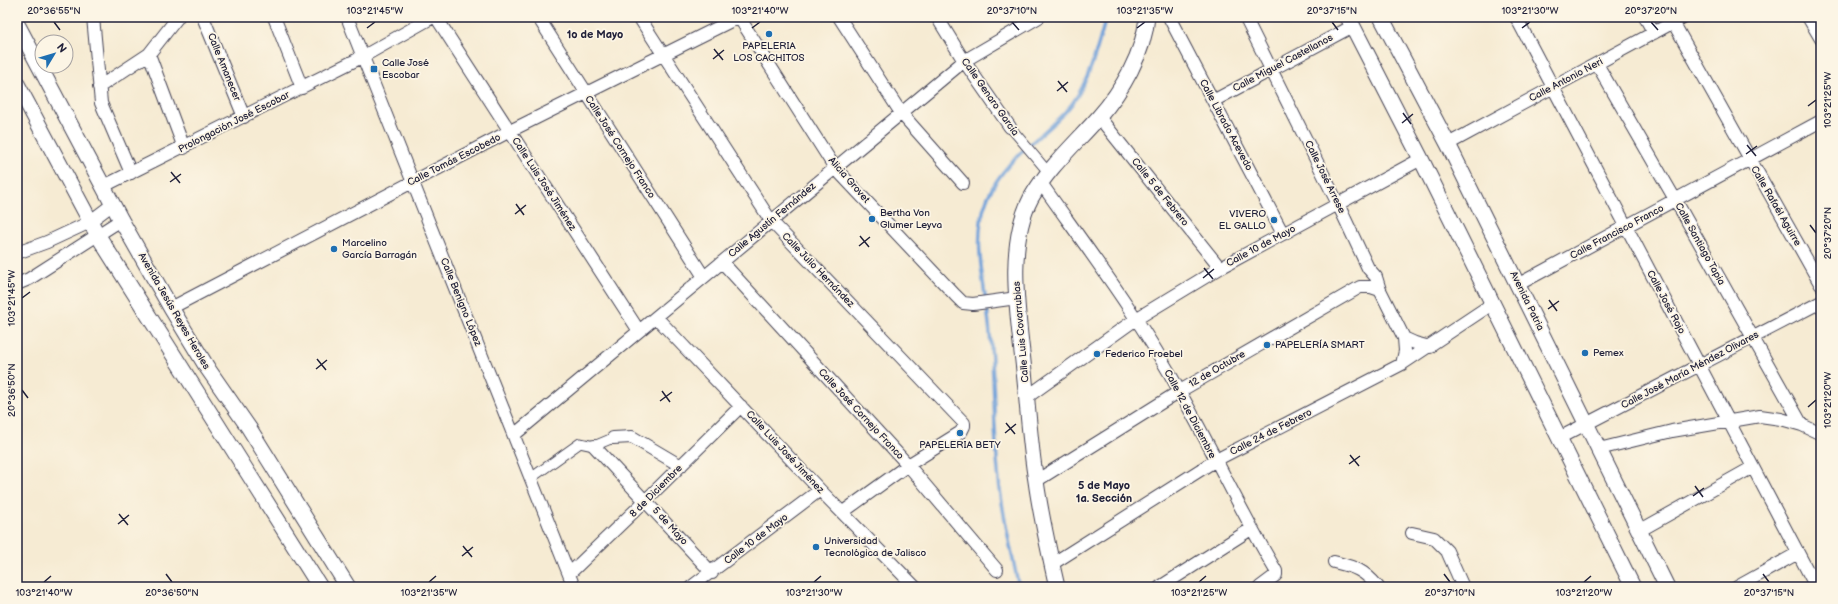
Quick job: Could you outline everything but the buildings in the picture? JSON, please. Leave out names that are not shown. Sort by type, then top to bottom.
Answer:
[{"type":"street","points":[[93,17],[99,87],[104,112],[131,173]]},
{"type":"street","points":[[99,87],[149,54],[178,17]]},
{"type":"street","name":"Calle Amanecer","points":[[203,17],[244,117]]},
{"type":"street","points":[[274,17],[302,88]]},
{"type":"street","name":"Calle Benigno López","points":[[346,17],[413,181],[574,587]]},
{"type":"street","name":"Calle Luis José Jiménez","points":[[436,17],[639,331]]},
{"type":"street","name":"Calle José Cornejo Franco","points":[[538,17],[585,93],[704,277]]},
{"type":"street","name":"Calle Julio Hernández","points":[[639,17],[771,221],[961,419],[964,426],[961,432],[908,465]]},
{"type":"street","name":"Calle Tomás Escobedo","points":[[171,308],[510,131],[739,17]]},
{"type":"street","name":"Alicia Grovet","points":[[739,17],[836,168],[955,295],[963,303],[973,304],[1010,299]]},
{"type":"street","points":[[839,17],[901,113],[963,183]]},
{"type":"street","name":"Calle Genaro García","points":[[937,17],[964,61],[1010,127],[1036,159],[1045,178]]},
{"type":"street","name":"Calle Agustín Fernández","points":[[514,435],[964,61],[1038,17]]},
{"type":"street","name":"Calle Luis Covarrubias","points":[[1057,587],[1036,481],[1027,397],[1010,299],[1019,234],[1024,215],[1031,199],[1045,178],[1099,117],[1134,63],[1142,43],[1147,17]]},
{"type":"street","name":"Calle Librado Acevedo","points":[[1169,17],[1283,234]]},
{"type":"street","name":"Calle José Arrese","points":[[1244,17],[1338,204],[1368,268],[1376,277],[1380,290],[1404,338],[1402,364]]},
{"type":"street","name":"Avenida Patria","points":[[1381,17],[1448,144],[1519,284],[1667,587]]},
{"type":"street","name":"Calle José Rojo","points":[[1516,17],[1816,587]]},
{"type":"street","points":[[1645,17],[1654,33]]},
{"type":"street","points":[[1808,17],[1821,39]]},
{"type":"street","points":[[362,57],[426,18]]},
{"type":"street","name":"Calle Antonio Neri","points":[[1448,144],[1678,20]]},
{"type":"street","name":"Calle Rafaél Aguirre","points":[[1678,20],[1750,161],[1821,285]]},
{"type":"street","points":[[1350,21],[1421,159],[1633,587]]},
{"type":"street","name":"Calle Miguel Castellanos","points":[[1213,101],[1271,69],[1350,21]]},
{"type":"street","name":"Avenida Jesús Reyes Heroles","points":[[17,24],[121,220],[171,308],[208,369],[249,428],[348,587]]},
{"type":"street","points":[[149,54],[184,148]]},
{"type":"street","name":"Prolongación José Escobar","points":[[104,186],[184,148],[362,57]]},
{"type":"street","name":"Calle Santiago Tapia","points":[[1597,64],[1802,425]]},
{"type":"street","points":[[17,84],[94,228],[320,587]]},
{"type":"street","name":"Calle 5 de Febrero","points":[[1099,117],[1220,268]]},
{"type":"street","name":"Calle Francisco Franco","points":[[1519,284],[1626,228],[1821,121]]},
{"type":"street","name":"Calle 10 de Mayo","points":[[1027,397],[1136,319],[1220,268],[1421,159]]},
{"type":"street","name":"Calle 12 de Diciembre","points":[[1045,178],[1136,319],[1180,391],[1251,529],[1276,571],[1276,575],[1260,587]]},
{"type":"street","points":[[17,284],[29,279],[94,228],[113,204]]},
{"type":"street","points":[[17,253],[47,242],[121,220]]},
{"type":"street","name":"Calle José Cornejo Franco","points":[[722,262],[908,465],[997,570]]},
{"type":"street","points":[[1368,268],[1360,287],[1371,287],[1380,290]]},
{"type":"street","name":"12 de Octubre","points":[[1036,481],[1180,391],[1360,287]]},
{"type":"street","name":"Calle José María Méndez Olivares","points":[[1559,438],[1821,302]]},
{"type":"street","name":"Calle 24 de Febrero","points":[[1052,564],[1216,460],[1402,364],[1430,347],[1492,304]]},
{"type":"street","name":"Calle Luis José Jiménez","points":[[656,317],[820,490],[915,587]]},
{"type":"street","points":[[1404,338],[1430,347]]},
{"type":"street","name":"8 de Diciembre","points":[[569,574],[741,406]]},
{"type":"street","points":[[1599,449],[1672,431],[1760,416],[1781,419],[1802,425],[1821,434]]},
{"type":"street","points":[[531,478],[580,443],[594,446],[613,438],[632,436],[681,466]]},
{"type":"street","name":"5 de Mayo","points":[[594,446],[712,572]]},
{"type":"street","points":[[843,512],[908,465]]},
{"type":"street","points":[[1639,531],[1753,467]]},
{"type":"street","name":"Calle 10 de Mayo","points":[[691,587],[820,490]]},
{"type":"street","points":[[1160,587],[1251,529]]},
{"type":"street","points":[[1412,533],[1434,538],[1447,551],[1463,587]]},
{"type":"street","points":[[1737,587],[1798,553]]},
{"type":"street","points":[[1334,562],[1358,568],[1370,576],[1378,587]]},
{"type":"waterway","points":[[1019,587],[1010,548],[999,481],[991,344],[980,262],[980,230],[982,214],[987,199],[1002,174],[1022,152],[1065,112],[1080,92],[1091,68],[1106,17]]},
{"type":"place","name":"PAPELERIA LOS CACHITOS","points":[[769,34]]},
{"type":"place","name":"Calle José Escobar","points":[[374,69]]},
{"type":"place","name":"Bertha Von Glumer Leyva","points":[[872,219]]},
{"type":"place","name":"VIVERO EL GALLO","points":[[1274,220]]},
{"type":"place","name":"Marcelino García Barragán","points":[[334,249]]},
{"type":"place","name":"PAPELERÍA SMART","points":[[1267,345]]},
{"type":"place","name":"Pemex","points":[[1585,353]]},
{"type":"place","name":"Federico Froebel","points":[[1097,354]]},
{"type":"place","name":"PAPELERIA BETY","points":[[960,433]]},
{"type":"place","name":"Universidad Tecnológica de Jalisco","points":[[816,547]]},
{"type":"district","name":"1o de Mayo","points":[[595,34]]},
{"type":"district","name":"5 de Mayo 1a. Sección","points":[[1104,491]]}]
